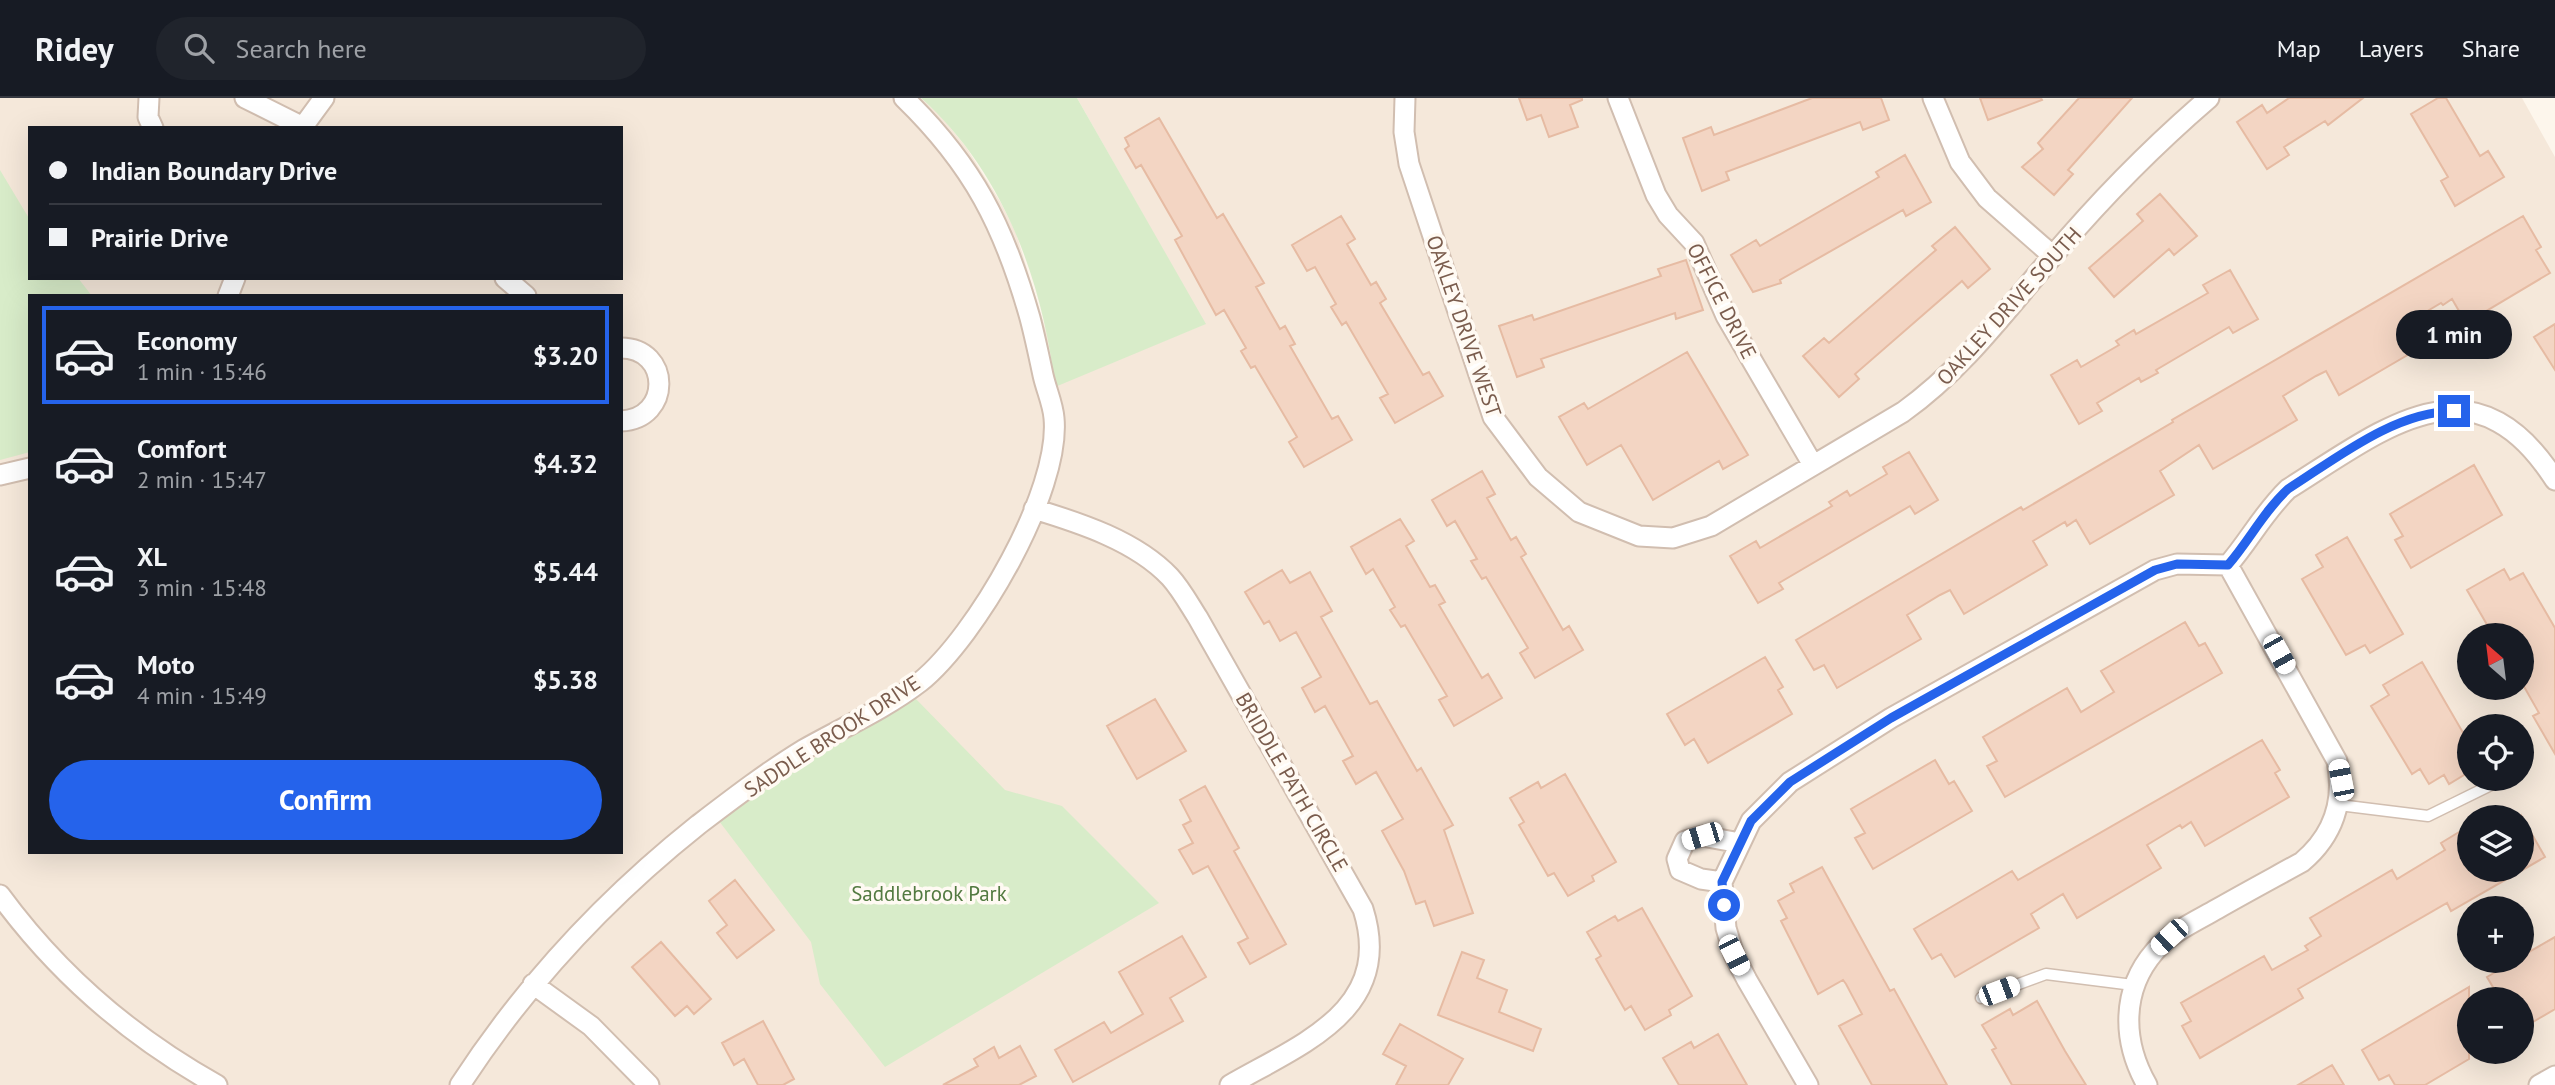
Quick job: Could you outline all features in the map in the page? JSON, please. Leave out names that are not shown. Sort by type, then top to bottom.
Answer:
[{"type":"street","points":[[149,98],[148,117],[152,126]]},
{"type":"street","points":[[245,98],[300,126]]},
{"type":"street","points":[[303,126],[324,98]]},
{"type":"street","name":"SADDLE BROOK DRIVE","points":[[460,1085],[533,984],[627,886],[700,824],[800,752],[921,681],[965,634],[984,607],[1008,566],[1034,509],[1052,461],[1054,418],[1018,275],[989,206],[971,176],[934,129],[904,98]]},
{"type":"street","name":"OAKLEY DRIVE WEST","points":[[1405,98],[1404,132],[1409,164],[1493,417],[1538,477],[1578,512],[1639,536],[1673,538]]},
{"type":"street","name":"OFFICE DRIVE","points":[[1618,98],[1656,195],[1668,215],[1694,243],[1726,316],[1813,465]]},
{"type":"street","points":[[1933,98],[1960,162],[1987,198],[2053,256]]},
{"type":"street","name":"OAKLEY DRIVE SOUTH","points":[[1673,538],[1711,526],[1932,392],[1979,346],[2053,256],[2141,160],[2208,98]]},
{"type":"street","points":[[507,280],[524,294]]},
{"type":"street","points":[[623,348],[645,355],[655,367],[659,384],[656,400],[649,411],[623,421]]},
{"type":"street","points":[[1808,1085],[1734,955],[1726,928],[1722,882],[1759,811],[1790,782],[1891,718],[2155,570],[2177,564],[2228,565],[2288,489],[2400,422],[2423,413],[2474,412],[2498,420],[2516,432],[2536,452],[2555,480]]},
{"type":"street","points":[[0,475],[28,468]]},
{"type":"street","name":"BRIDDLE PATH CIRCLE","points":[[1034,509],[1074,522],[1144,555],[1177,587],[1198,618],[1363,909],[1369,935],[1368,976],[1345,1012],[1322,1031],[1230,1085]]},
{"type":"street","points":[[2147,1085],[2130,1045],[2128,1016],[2133,985],[2156,950],[2169,937],[2302,862],[2315,850],[2337,816],[2339,805],[2341,780],[2331,746],[2228,565]]},
{"type":"street","points":[[1722,882],[1702,879],[1681,870],[1677,859],[1685,841],[1702,836],[1737,849]]},
{"type":"street","points":[[0,895],[46,952],[78,985],[155,1048],[216,1085]]},
{"type":"street","points":[[533,984],[591,1026],[649,1085]]},
{"type":"street","points":[[2539,1085],[2555,1076]]},
{"type":"lane","points":[[2339,805],[2428,816],[2479,791]]},
{"type":"lane","points":[[1981,998],[2046,974],[2133,985]]},
{"type":"shaded area","points":[[0,98],[921,98],[940,115],[966,147],[1001,203],[1016,233],[1047,334],[1055,386],[1205,324],[1077,98],[2522,98],[2555,157],[2555,1085],[0,1085]]},
{"type":"green space","points":[[921,98],[1077,98],[1206,324],[1055,387],[1040,307],[1014,229],[974,158],[950,127]]},
{"type":"green space","points":[[0,170],[28,217],[28,280],[80,280],[90,294],[28,294],[28,453],[0,460]]},
{"type":"green space","name":"Saddlebrook Park","points":[[915,698],[1005,790],[1062,806],[1159,903],[885,1067],[820,984],[811,942],[719,821],[806,763]]},
{"type":"building","points":[[1519,98],[1582,98],[1570,105],[1578,127],[1549,137],[1541,115],[1527,120]]},
{"type":"building","points":[[1812,98],[1881,98],[1889,120],[1863,130],[1860,122],[1726,172],[1729,180],[1702,191],[1683,138],[1711,127],[1714,135]]},
{"type":"building","points":[[1980,98],[2041,98],[2042,100],[1988,120]]},
{"type":"building","points":[[2079,98],[2132,98],[2068,170],[2073,174],[2054,195],[2022,167],[2043,149],[2038,143]]},
{"type":"building","points":[[2289,98],[2363,98],[2328,125],[2325,121],[2284,147],[2289,155],[2267,169],[2237,122],[2262,105],[2267,113]]},
{"type":"building","points":[[2438,98],[2446,98],[2480,156],[2488,151],[2504,177],[2455,206],[2441,181],[2448,177],[2411,114]]},
{"type":"building","points":[[1159,118],[1217,218],[1223,214],[1264,283],[1256,287],[1280,329],[1285,326],[1295,344],[1290,346],[1332,419],[1338,416],[1352,440],[1304,467],[1289,442],[1297,437],[1255,366],[1251,368],[1241,351],[1246,348],[1224,310],[1216,315],[1175,240],[1182,236],[1141,165],[1136,168],[1125,149],[1129,146],[1125,138]]},
{"type":"building","points":[[1905,155],[1931,202],[1906,216],[1903,210],[1780,280],[1781,283],[1753,292],[1731,255],[1756,240],[1760,246],[1879,177],[1876,172]]},
{"type":"building","points":[[2160,194],[2197,236],[2174,255],[2169,249],[2114,297],[2089,268],[2143,221],[2137,214]]},
{"type":"building","points":[[1341,216],[1355,239],[1347,244],[1371,285],[1376,282],[1386,299],[1380,303],[1423,375],[1429,372],[1443,396],[1395,423],[1380,398],[1388,394],[1346,322],[1342,325],[1331,307],[1336,304],[1315,267],[1307,271],[1292,245]]},
{"type":"building","points":[[2523,216],[2541,247],[2536,250],[2550,273],[2466,323],[2452,299],[2443,305],[2441,303],[2409,322],[2423,346],[2339,395],[2326,371],[2316,376],[2283,396],[2297,420],[2213,469],[2199,445],[2160,471],[2174,495],[2090,544],[2076,520],[2067,526],[2065,522],[2033,541],[2047,565],[1964,614],[1950,590],[1940,595],[1907,615],[1921,639],[1837,688],[1824,665],[1814,670],[1796,640]]},
{"type":"building","points":[[1955,227],[1990,269],[1968,288],[1962,281],[1855,374],[1859,379],[1839,397],[1803,356],[1824,338],[1829,343],[1936,250],[1932,246]]},
{"type":"building","points":[[1686,260],[1703,310],[1676,319],[1675,313],[1541,359],[1544,367],[1517,377],[1499,326],[1532,315],[1534,320],[1661,276],[1658,269]]},
{"type":"building","points":[[2230,270],[2258,319],[2233,333],[2229,327],[2156,370],[2158,373],[2141,382],[2139,378],[2097,403],[2102,411],[2079,424],[2051,375],[2077,360],[2081,367],[2119,345],[2116,341],[2134,330],[2136,334],[2208,293],[2203,285]]},
{"type":"building","points":[[2555,324],[2555,370],[2534,337]]},
{"type":"building","points":[[1687,352],[1748,455],[1723,469],[1719,461],[1653,500],[1621,445],[1587,465],[1559,417],[1584,403],[1588,409]]},
{"type":"building","points":[[1909,452],[1938,500],[1915,514],[1910,506],[1779,583],[1783,589],[1758,603],[1730,556],[1756,541],[1760,548],[1832,506],[1829,502],[1847,491],[1850,496],[1887,474],[1883,467]]},
{"type":"building","points":[[2474,465],[2502,515],[2411,568],[2395,540],[2403,536],[2390,514]]},
{"type":"building","points":[[1482,471],[1495,494],[1487,498],[1511,540],[1516,537],[1526,554],[1521,557],[1563,630],[1569,626],[1583,650],[1535,678],[1520,653],[1528,648],[1486,577],[1482,579],[1471,561],[1477,559],[1455,521],[1447,526],[1432,500]]},
{"type":"building","points":[[1400,519],[1414,541],[1406,546],[1430,587],[1435,585],[1445,602],[1439,605],[1482,678],[1488,674],[1502,698],[1454,726],[1439,700],[1447,696],[1405,625],[1401,627],[1390,610],[1395,607],[1373,569],[1366,574],[1351,547]]},
{"type":"building","points":[[2347,537],[2403,634],[2370,653],[2365,645],[2346,655],[2302,579],[2323,567],[2316,555]]},
{"type":"building","points":[[2504,569],[2510,580],[2523,573],[2555,628],[2555,754],[2534,718],[2539,713],[2532,700],[2534,700],[2534,623],[2486,623],[2467,590]]},
{"type":"building","points":[[1282,570],[1290,583],[1310,572],[1332,611],[1321,617],[1370,704],[1377,701],[1417,771],[1421,768],[1453,825],[1444,830],[1473,913],[1434,926],[1425,901],[1416,904],[1404,871],[1382,831],[1403,819],[1376,772],[1356,784],[1343,761],[1353,756],[1325,706],[1315,712],[1302,688],[1321,677],[1296,632],[1280,641],[1269,621],[1264,624],[1245,592]]},
{"type":"building","points":[[2185,622],[2199,646],[2205,643],[2222,673],[2005,797],[1987,766],[1997,761],[1983,737],[2067,688],[2081,712],[2114,692],[2101,671]]},
{"type":"building","points":[[1765,657],[1783,687],[1778,690],[1792,714],[1708,763],[1694,739],[1685,745],[1667,714]]},
{"type":"building","points":[[2422,662],[2457,722],[2457,779],[2449,784],[2444,775],[2429,784],[2420,769],[2412,774],[2371,706],[2389,695],[2383,685]]},
{"type":"building","points":[[1155,699],[1186,751],[1137,779],[1107,726]]},
{"type":"building","points":[[2262,740],[2280,770],[2275,773],[2289,797],[2205,846],[2191,822],[2182,828],[2180,825],[2147,845],[2161,868],[2077,918],[2063,894],[2031,914],[2039,928],[1955,977],[1941,954],[1932,959],[1914,929],[2012,871],[2018,880]]},
{"type":"building","points":[[1935,760],[1949,784],[1954,781],[1972,811],[1873,869],[1855,838],[1865,833],[1851,809]]},
{"type":"building","points":[[1565,774],[1616,862],[1592,876],[1594,881],[1568,896],[1554,873],[1548,876],[1519,825],[1524,822],[1510,798],[1538,782],[1541,788]]},
{"type":"building","points":[[1205,786],[1239,848],[1234,851],[1286,944],[1250,964],[1238,943],[1248,938],[1208,866],[1193,874],[1179,850],[1193,843],[1183,825],[1191,821],[1180,800]]},
{"type":"building","points":[[2457,833],[2457,882],[2501,882],[2477,896],[2457,896],[2457,908],[2451,911],[2447,903],[2298,989],[2303,998],[2200,1058],[2182,1026],[2191,1021],[2181,1003],[2264,956],[2272,970],[2308,950],[2305,946],[2321,936],[2310,918],[2392,870],[2397,879],[2445,850],[2441,843]]},
{"type":"building","points":[[2534,838],[2545,857],[2534,863]]},
{"type":"building","points":[[1822,867],[1890,991],[1894,989],[1947,1085],[1872,1085],[1839,1026],[1862,1014],[1846,984],[1843,980],[1818,994],[1781,921],[1787,918],[1778,901],[1794,892],[1790,884]]},
{"type":"building","points":[[735,880],[774,930],[737,958],[717,933],[727,925],[709,901]]},
{"type":"building","points":[[1642,908],[1692,996],[1669,1010],[1671,1015],[1645,1030],[1631,1006],[1625,1010],[1596,959],[1601,956],[1587,932],[1615,916],[1618,921]]},
{"type":"building","points":[[1182,936],[1206,977],[1170,998],[1183,1021],[1073,1082],[1055,1050],[1104,1022],[1111,1033],[1143,1014],[1119,972]]},
{"type":"building","points":[[2555,937],[2555,1009],[2534,1021],[2534,987],[2493,987],[2487,977],[2494,973],[2534,973],[2534,949]]},
{"type":"building","points":[[661,942],[711,999],[694,1014],[687,1006],[675,1016],[632,967]]},
{"type":"building","points":[[1462,952],[1484,960],[1477,978],[1507,990],[1499,1012],[1541,1029],[1533,1051],[1438,1015]]},
{"type":"building","points":[[2457,994],[2457,1064],[2461,1064],[2425,1085],[2395,1085],[2389,1075],[2379,1080],[2362,1050]]},
{"type":"building","points":[[2037,1001],[2086,1085],[2012,1085],[1992,1050],[1996,1048],[1982,1025],[2010,1009],[2013,1015]]},
{"type":"building","points":[[763,1021],[794,1079],[783,1085],[758,1085],[744,1059],[734,1065],[722,1043]]},
{"type":"building","points":[[1400,1024],[1463,1059],[1448,1085],[1396,1085],[1406,1066],[1383,1054]]},
{"type":"building","points":[[1718,1034],[1747,1085],[1679,1085],[1663,1058],[1691,1042],[1694,1048]]},
{"type":"building","points":[[1020,1046],[1036,1076],[1019,1085],[943,1085],[978,1066],[974,1059],[994,1047],[999,1058]]},
{"type":"building","points":[[2332,1065],[2344,1085],[2298,1085]]},
{"type":"route","points":[[1724,905],[1722,882],[1751,821],[1790,782],[1891,718],[2155,570],[2177,564],[2228,565],[2288,489],[2400,422],[2423,413],[2454,411]]}]
